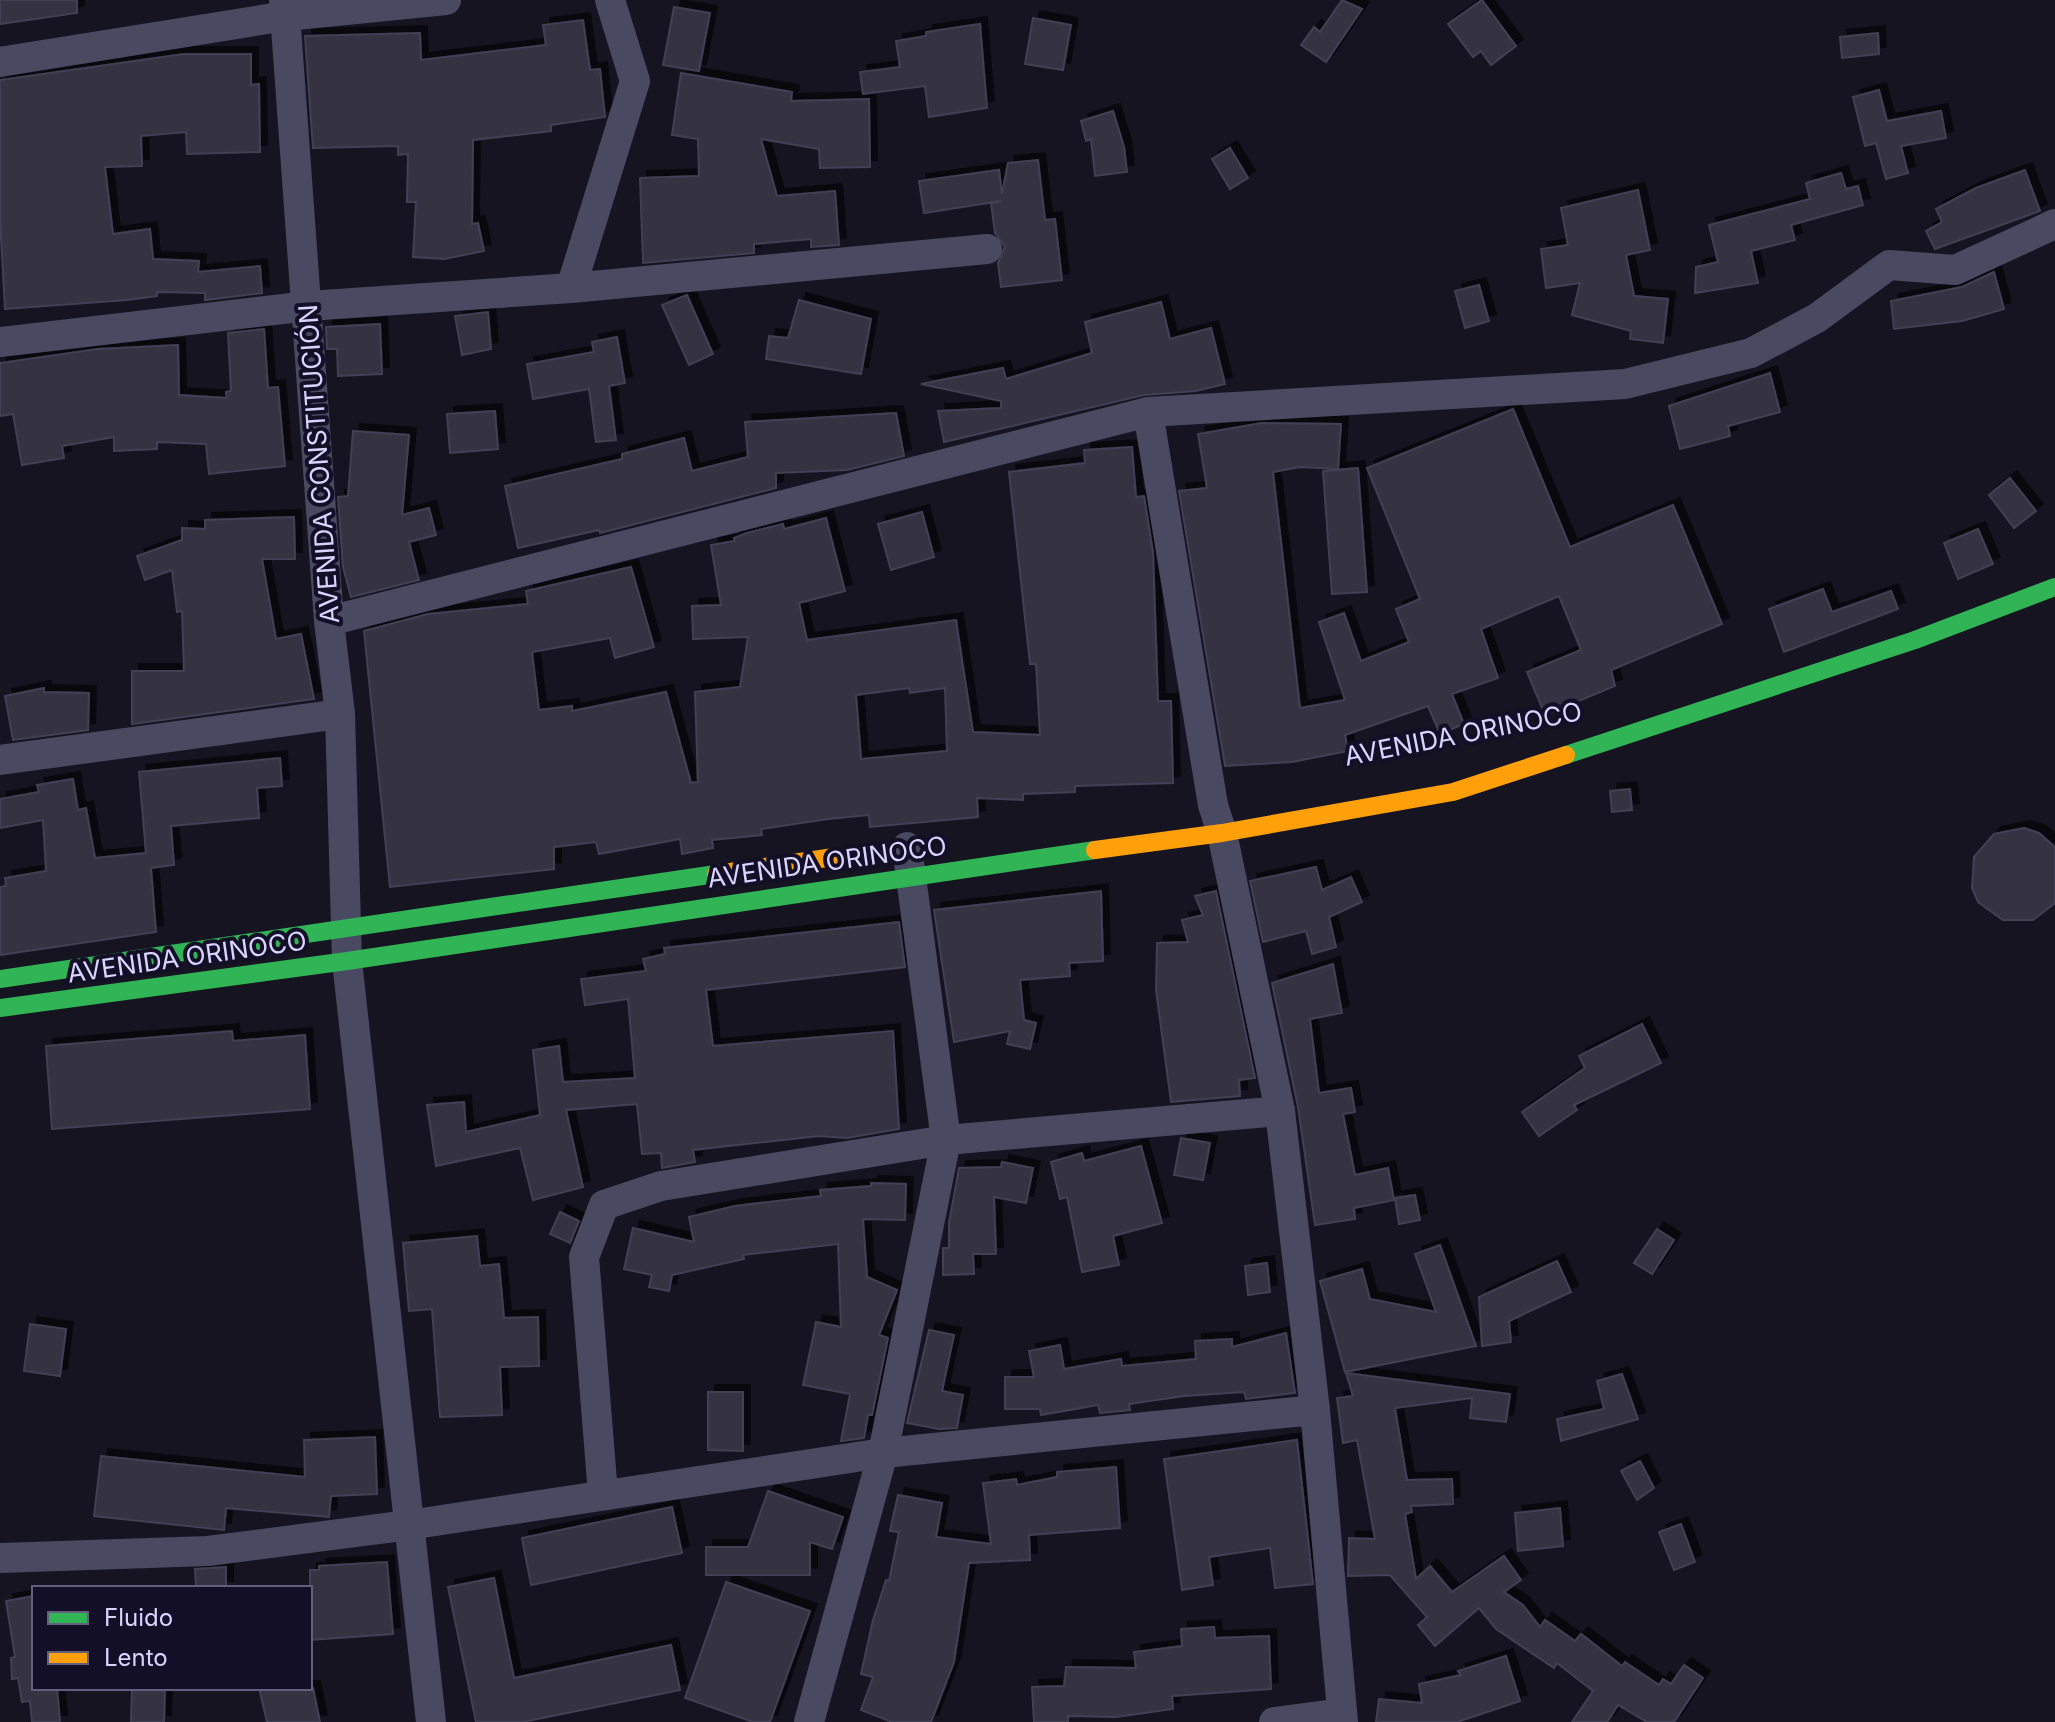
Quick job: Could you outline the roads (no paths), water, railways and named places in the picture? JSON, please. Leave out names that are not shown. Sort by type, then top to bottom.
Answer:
[{"type":"main road","name":"AVENIDA ORINOCO","points":[[0,1008],[347,961],[908,854],[1215,812],[1453,792],[1915,640],[2055,587]]},
{"type":"main road","name":"AVENIDA ORINOCO","points":[[1504,754],[1653,725]]},
{"type":"main road","name":"AVENIDA ORINOCO","points":[[0,979],[861,854]]},
{"type":"street","points":[[0,62],[285,8],[446,0]]},
{"type":"street","points":[[571,288],[635,81],[610,0]]},
{"type":"street","name":"AVENIDA CONSTITUCIÓN","points":[[285,8],[329,621],[340,714],[347,961],[431,1722]]},
{"type":"street","points":[[329,621],[1148,412],[1625,384],[1751,353],[1817,318],[1889,265],[1955,270],[2055,224]]},
{"type":"street","points":[[0,342],[308,306],[571,288],[987,249]]},
{"type":"street","points":[[1148,412],[1215,812],[1280,1111],[1315,1410],[1342,1717],[1274,1722]]},
{"type":"street","points":[[0,760],[340,714]]},
{"type":"street","points":[[809,1722],[883,1453],[946,1140],[908,854]]},
{"type":"street","points":[[603,1494],[584,1257],[604,1205],[661,1186],[946,1140],[1280,1111]]},
{"type":"street","points":[[0,1558],[208,1551],[409,1525],[883,1453],[1315,1410]]}]
